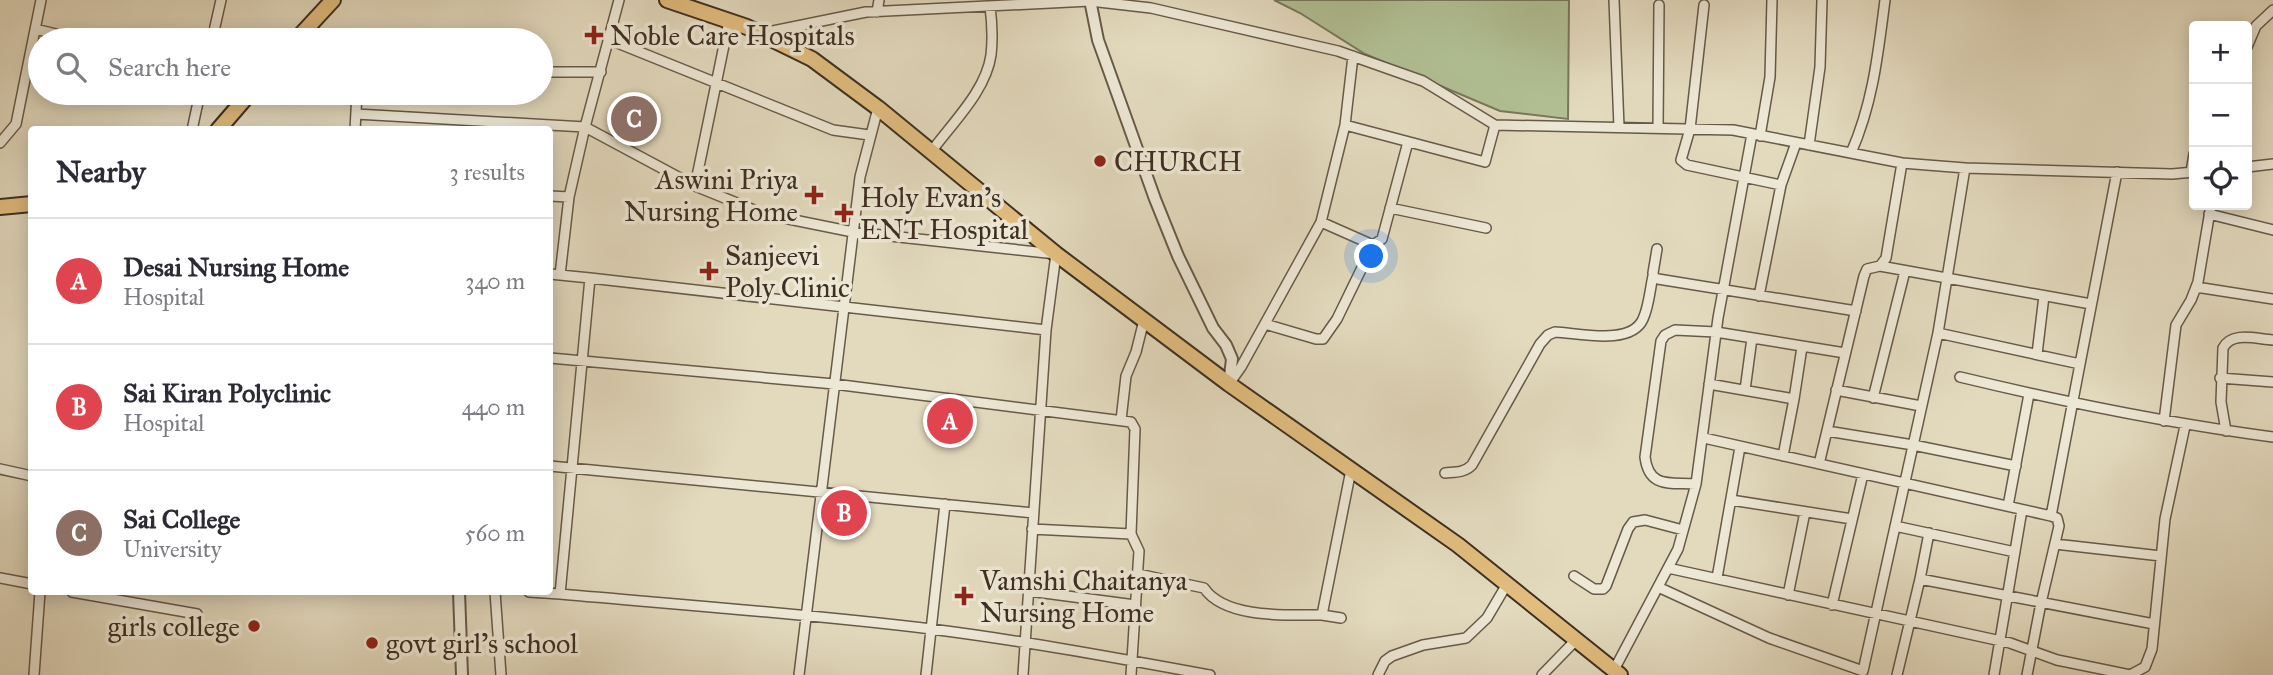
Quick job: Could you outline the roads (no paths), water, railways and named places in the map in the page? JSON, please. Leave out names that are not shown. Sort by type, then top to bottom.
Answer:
[{"type":"main road","points":[[307,28],[333,0]]},
{"type":"main road","points":[[667,0],[729,21],[812,59],[878,108],[1056,254],[1229,383],[1458,545],[1617,673]]},
{"type":"main road","points":[[221,126],[240,105]]},
{"type":"main road","points":[[0,207],[28,204]]},
{"type":"street","points":[[35,28],[41,0]]},
{"type":"street","points":[[214,28],[220,0]]},
{"type":"street","points":[[560,275],[569,197],[619,0]]},
{"type":"street","points":[[877,12],[879,0]]},
{"type":"street","points":[[760,34],[877,12],[1090,0],[1152,8],[1353,56],[1423,81],[1495,125],[1733,130],[1902,163],[1965,168],[2189,172]]},
{"type":"street","points":[[1090,0],[1098,40],[1155,199],[1178,256],[1213,328],[1226,345],[1232,359],[1229,383]]},
{"type":"street","points":[[1614,0],[1619,127]]},
{"type":"street","points":[[1617,673],[1678,549],[1696,484],[1723,288],[1745,177],[1770,76],[1772,0]]},
{"type":"street","points":[[1809,145],[1820,67],[1822,0]]},
{"type":"street","points":[[1851,153],[1865,120],[1872,92],[1885,0]]},
{"type":"street","points":[[1658,128],[1659,5]]},
{"type":"street","points":[[1704,5],[1690,129],[1681,155],[1683,163],[1781,185]]},
{"type":"street","points":[[931,152],[978,88],[990,58],[990,6]]},
{"type":"street","points":[[2252,35],[2256,26],[2273,10]]},
{"type":"street","points":[[695,186],[729,21]]},
{"type":"street","points":[[610,40],[833,130],[869,135]]},
{"type":"street","points":[[1229,383],[1241,367],[1321,222],[1345,125],[1353,56]]},
{"type":"street","points":[[0,143],[16,124],[28,64]]},
{"type":"street","points":[[553,72],[601,72]]},
{"type":"street","points":[[193,126],[198,105]]},
{"type":"street","points":[[355,126],[356,105]]},
{"type":"street","points":[[799,675],[860,177],[878,108]]},
{"type":"street","points":[[356,114],[585,127],[695,186],[764,214],[853,232],[1056,254],[1046,330],[1023,675]]},
{"type":"street","points":[[1345,125],[1485,162],[1495,125]]},
{"type":"street","points":[[1265,324],[1316,340],[1323,339],[1337,319],[1373,245],[1382,239],[1408,142]]},
{"type":"street","points":[[1759,296],[1781,185],[1796,143]]},
{"type":"street","points":[[1880,266],[1886,258],[1902,163]]},
{"type":"street","points":[[2252,166],[2273,164]]},
{"type":"street","points":[[1658,587],[1769,638],[1863,671],[1938,333],[1965,168]]},
{"type":"street","points":[[2051,516],[2117,172]]},
{"type":"street","points":[[553,196],[569,197]]},
{"type":"street","points":[[1390,208],[1486,228]]},
{"type":"street","points":[[2164,421],[2176,325],[2196,287],[2204,257],[2210,210],[2273,230]]},
{"type":"street","points":[[1321,222],[1373,245]]},
{"type":"street","points":[[1444,473],[1461,472],[1472,465],[1540,344],[1548,335],[1556,332],[1617,336],[1629,332],[1643,319],[1657,248]]},
{"type":"street","points":[[1819,464],[1867,269],[1880,266],[2091,304]]},
{"type":"street","points":[[1873,398],[1905,271]]},
{"type":"street","points":[[553,274],[844,305],[1046,330]]},
{"type":"street","points":[[1653,276],[1658,279],[1856,311]]},
{"type":"street","points":[[560,594],[590,278]]},
{"type":"street","points":[[2196,287],[2273,299]]},
{"type":"street","points":[[2037,354],[2045,296]]},
{"type":"street","points":[[1121,421],[1126,376],[1144,320]]},
{"type":"street","points":[[1696,484],[1658,481],[1650,477],[1647,470],[1645,457],[1661,341],[1665,335],[1675,330],[1716,332],[1845,353]]},
{"type":"street","points":[[1938,333],[2080,364]]},
{"type":"street","points":[[2226,431],[2220,378],[2223,348],[2236,337],[2273,340]]},
{"type":"street","points":[[1745,390],[1752,338]]},
{"type":"street","points":[[1783,456],[1802,347]]},
{"type":"street","points":[[553,358],[834,384],[1131,422],[1135,429],[1131,534],[1139,551],[1131,675]]},
{"type":"street","points":[[1960,377],[2185,426],[2273,437]]},
{"type":"street","points":[[2220,378],[2273,382]]},
{"type":"street","points":[[1709,384],[1794,399]]},
{"type":"street","points":[[1836,390],[1921,406]]},
{"type":"street","points":[[2008,506],[2029,394]]},
{"type":"street","points":[[1668,568],[1999,641],[2065,662],[2130,675],[2140,672],[2152,649],[2165,519],[2185,426]]},
{"type":"street","points":[[1827,431],[2016,466]]},
{"type":"street","points":[[1704,439],[2057,518],[2059,522],[2055,544],[2027,675]]},
{"type":"street","points":[[1717,578],[1740,447]]},
{"type":"street","points":[[553,466],[1034,513]]},
{"type":"street","points":[[0,469],[28,474]]},
{"type":"street","points":[[1322,615],[1351,470]]},
{"type":"street","points":[[1832,605],[1863,474]]},
{"type":"street","points":[[1731,500],[1852,519]]},
{"type":"street","points":[[926,675],[945,504]]},
{"type":"street","points":[[1994,675],[2022,509]]},
{"type":"street","points":[[1788,594],[1805,512]]},
{"type":"street","points":[[1574,576],[1594,589],[1603,589],[1612,575],[1633,522],[1646,520],[1683,530]]},
{"type":"street","points":[[1895,526],[2015,552]]},
{"type":"street","points":[[1032,529],[1131,534]]},
{"type":"street","points":[[1897,675],[1929,533]]},
{"type":"street","points":[[2055,544],[2161,556]]},
{"type":"street","points":[[1138,574],[1204,588],[1210,597],[1221,605],[1276,615],[1322,615],[1341,618]]},
{"type":"street","points":[[0,578],[28,583]]},
{"type":"street","points":[[1920,579],[2154,624]]},
{"type":"street","points":[[1378,675],[1392,656],[1423,645],[1466,638],[1487,618],[1507,584]]},
{"type":"street","points":[[1028,591],[1135,606]]},
{"type":"street","points":[[553,594],[806,615],[931,629],[1025,642],[1210,675]]},
{"type":"street","points":[[34,675],[40,595]]},
{"type":"street","points":[[89,595],[197,614]]},
{"type":"street","points":[[459,595],[462,675]]},
{"type":"street","points":[[495,595],[501,675]]},
{"type":"street","points":[[1542,675],[1576,640]]},
{"type":"place","name":"Noble Care Hospitals","points":[[594,35]]},
{"type":"place","name":"Sai College","points":[[634,119]]},
{"type":"place","name":"CHURCH","points":[[1100,161]]},
{"type":"place","name":"Aswini Priya Nursing Home","points":[[814,195]]},
{"type":"place","name":"Holy Evan's ENT Hospital","points":[[844,213]]},
{"type":"place","name":"Sanjeevi Poly Clinic","points":[[709,271]]},
{"type":"place","name":"Desai Nursing Home","points":[[950,421]]},
{"type":"place","name":"Sai Kiran Polyclinic","points":[[844,513]]},
{"type":"place","name":"Vamshi Chaitanya Nursing Home","points":[[964,596]]},
{"type":"place","name":"girls college","points":[[254,626]]},
{"type":"place","name":"govt girl's school","points":[[372,643]]}]
